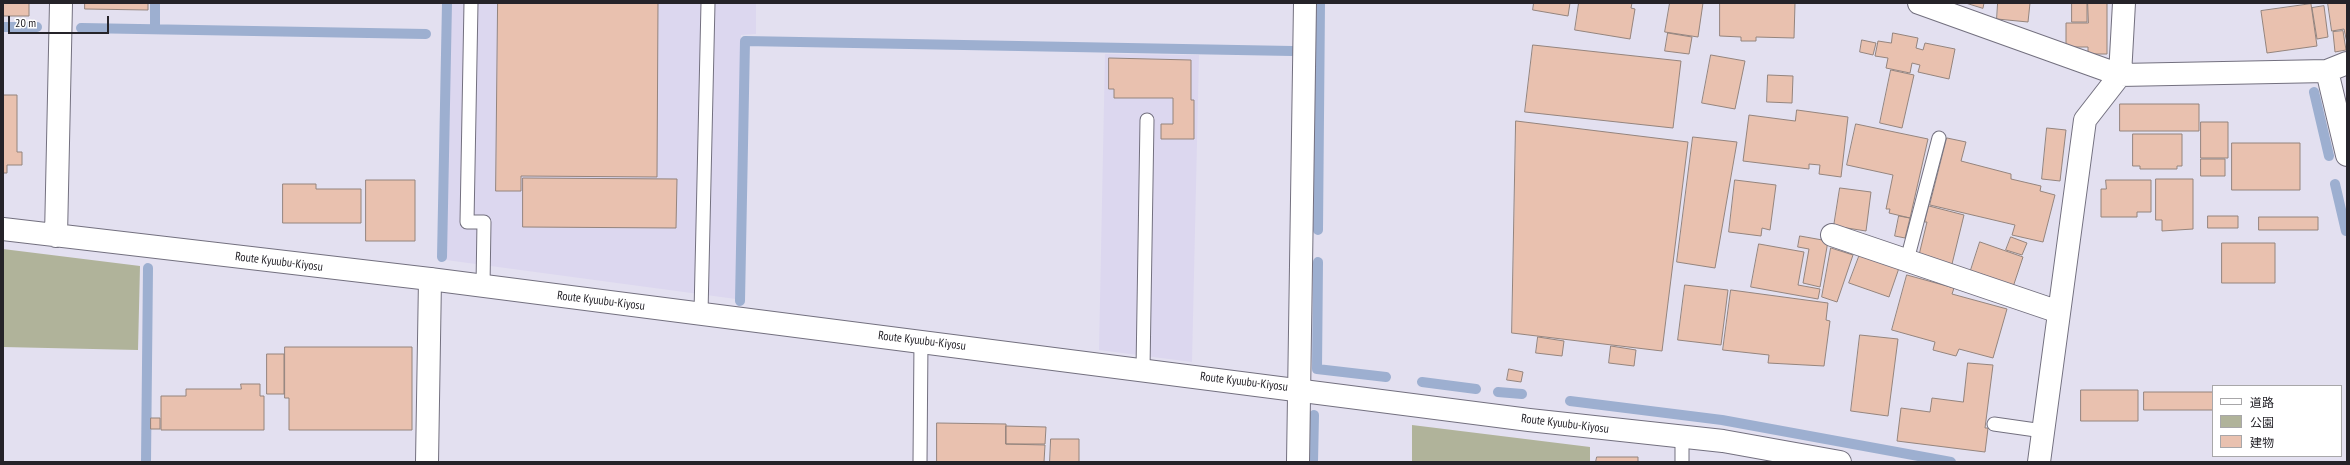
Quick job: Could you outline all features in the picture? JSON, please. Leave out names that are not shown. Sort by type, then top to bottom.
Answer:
[{"type":"street","points":[[56,236],[61,3]]},
{"type":"street","points":[[1298,462],[1305,3]]},
{"type":"street","points":[[1920,3],[2120,75],[2327,71],[2347,63]]},
{"type":"street","points":[[2039,462],[2085,120],[2120,75],[2124,3]]},
{"type":"street","points":[[2327,71],[2347,154]]},
{"type":"street","name":"Route Kyuubu-Kiyosu","points":[[3,229],[430,279],[1300,389],[1529,420],[1723,441],[1840,462]]},
{"type":"street","points":[[1832,234],[2059,312]]},
{"type":"street","points":[[427,462],[430,279]]},
{"type":"lane","points":[[471,3],[467,222],[484,222],[483,286]]},
{"type":"lane","points":[[701,313],[708,3]]},
{"type":"lane","points":[[1143,369],[1147,120]]},
{"type":"lane","points":[[1907,260],[1939,138]]},
{"type":"lane","points":[[920,462],[921,341]]},
{"type":"lane","points":[[1994,424],[2043,431]]},
{"type":"lane","points":[[1682,437],[1682,462]]},
{"type":"shaded area","points":[[451,3],[756,3],[756,34],[741,35],[736,299],[446,260]]},
{"type":"shaded area","points":[[1105,54],[1199,55],[1192,362],[1099,350]]},
{"type":"green space","points":[[3,249],[140,266],[138,350],[3,347]]},
{"type":"green space","points":[[1412,425],[1590,447],[1590,462],[1412,462]]},
{"type":"building","points":[[3,3],[29,3],[29,16],[3,16]]},
{"type":"building","points":[[85,3],[148,3],[148,10],[85,9]]},
{"type":"building","points":[[498,3],[658,3],[657,177],[521,176],[521,191],[496,191]]},
{"type":"building","points":[[1534,3],[1570,3],[1568,16],[1533,10]]},
{"type":"building","points":[[1579,3],[1632,3],[1631,8],[1635,9],[1630,39],[1575,30]]},
{"type":"building","points":[[1670,3],[1703,3],[1698,37],[1665,32]]},
{"type":"building","points":[[1720,3],[1795,3],[1794,38],[1756,37],[1756,41],[1741,41],[1741,37],[1720,36]]},
{"type":"building","points":[[1966,3],[1984,3],[1983,8]]},
{"type":"building","points":[[1998,3],[2030,3],[2028,22],[1997,19]]},
{"type":"building","points":[[2072,3],[2087,3],[2087,22],[2072,22]]},
{"type":"building","points":[[2088,3],[2107,3],[2107,54],[2088,54],[2088,47],[2066,47],[2066,23],[2088,23]]},
{"type":"building","points":[[2328,3],[2347,3],[2347,43],[2344,29],[2332,31]]},
{"type":"building","points":[[2311,4],[2317,46],[2267,53],[2261,11]]},
{"type":"building","points":[[2324,6],[2328,37],[2317,39],[2312,8]]},
{"type":"building","points":[[2343,31],[2346,50],[2335,52],[2333,32]]},
{"type":"building","points":[[1668,33],[1692,37],[1689,54],[1665,51]]},
{"type":"building","points":[[1893,33],[1918,38],[1916,48],[1923,50],[1925,43],[1955,49],[1949,79],[1918,72],[1920,65],[1912,63],[1910,73],[1886,68],[1888,58],[1875,56],[1878,41],[1891,43]]},
{"type":"building","points":[[1862,40],[1876,43],[1873,55],[1860,52]]},
{"type":"building","points":[[1533,45],[1681,61],[1673,128],[1525,112]]},
{"type":"building","points":[[1711,55],[1745,61],[1735,109],[1702,103]]},
{"type":"building","points":[[1109,58],[1191,60],[1191,100],[1194,100],[1194,139],[1161,139],[1161,124],[1173,124],[1173,98],[1114,98],[1114,89],[1109,89]]},
{"type":"building","points":[[1891,70],[1914,75],[1902,128],[1880,123]]},
{"type":"building","points":[[1768,75],[1793,76],[1792,103],[1767,102]]},
{"type":"building","points":[[3,95],[17,95],[17,152],[22,152],[22,165],[7,165],[7,173],[3,173]]},
{"type":"building","points":[[2120,104],[2199,104],[2199,131],[2120,131]]},
{"type":"building","points":[[1797,110],[1848,117],[1841,177],[1819,174],[1820,165],[1809,164],[1809,169],[1743,161],[1749,115],[1795,121]]},
{"type":"building","points":[[1516,121],[1688,142],[1662,351],[1512,333]]},
{"type":"building","points":[[2201,122],[2228,122],[2228,158],[2201,158]]},
{"type":"building","points":[[1856,124],[1928,139],[1910,218],[1889,213],[1890,209],[1886,209],[1893,175],[1847,165]]},
{"type":"building","points":[[2047,128],[2066,130],[2060,181],[2042,179]]},
{"type":"building","points":[[2133,134],[2182,134],[2182,166],[2177,166],[2177,169],[2140,169],[2140,166],[2133,166]]},
{"type":"building","points":[[1693,137],[1737,142],[1715,268],[1677,262]]},
{"type":"building","points":[[1947,138],[1966,142],[1961,161],[2011,174],[2011,179],[2041,186],[2040,191],[2055,195],[2043,242],[2012,235],[2015,225],[1930,205]]},
{"type":"building","points":[[2232,143],[2300,143],[2300,190],[2232,190]]},
{"type":"building","points":[[2201,159],[2225,159],[2225,176],[2201,176]]},
{"type":"building","points":[[523,178],[677,179],[676,228],[523,227]]},
{"type":"building","points":[[2156,179],[2193,179],[2193,229],[2162,231],[2162,220],[2156,220]]},
{"type":"building","points":[[366,180],[415,180],[415,241],[366,241]]},
{"type":"building","points":[[1735,180],[1776,185],[1770,230],[1762,228],[1761,236],[1729,232]]},
{"type":"building","points":[[2106,180],[2151,180],[2151,212],[2137,212],[2137,217],[2101,217],[2101,189],[2106,189]]},
{"type":"building","points":[[283,184],[316,184],[316,189],[361,189],[361,223],[283,223]]},
{"type":"building","points":[[1840,188],[1871,192],[1866,231],[1834,226]]},
{"type":"building","points":[[1929,206],[1964,215],[1952,264],[1919,255],[1927,222],[1925,222]]},
{"type":"building","points":[[1899,216],[1910,218],[1905,238],[1895,236]]},
{"type":"building","points":[[2208,216],[2238,216],[2238,228],[2208,228]]},
{"type":"building","points":[[2259,217],[2318,217],[2318,230],[2259,230]]},
{"type":"building","points":[[1800,236],[1828,241],[1820,287],[1803,283],[1809,249],[1798,247]]},
{"type":"building","points":[[2011,237],[2027,243],[2022,255],[2006,250]]},
{"type":"building","points":[[1980,242],[2023,257],[2013,287],[1970,273]]},
{"type":"building","points":[[2222,243],[2275,243],[2275,283],[2222,283]]},
{"type":"building","points":[[1759,244],[1804,252],[1798,285],[1820,289],[1818,299],[1751,287]]},
{"type":"building","points":[[1831,248],[1853,255],[1837,302],[1822,297]]},
{"type":"building","points":[[1860,254],[1899,268],[1889,297],[1849,283]]},
{"type":"building","points":[[1907,275],[1954,288],[1952,294],[2007,309],[1993,358],[1959,349],[1956,356],[1933,350],[1935,342],[1892,330]]},
{"type":"building","points":[[1685,285],[1728,290],[1721,345],[1678,340]]},
{"type":"building","points":[[1731,290],[1828,303],[1826,320],[1830,321],[1824,366],[1768,363],[1769,355],[1723,350]]},
{"type":"building","points":[[1860,335],[1898,339],[1888,416],[1851,411]]},
{"type":"building","points":[[1538,337],[1564,341],[1562,356],[1536,353]]},
{"type":"building","points":[[1611,346],[1636,350],[1634,366],[1609,363]]},
{"type":"building","points":[[285,347],[412,347],[412,430],[289,430],[289,398],[285,398]]},
{"type":"building","points":[[267,354],[284,354],[284,394],[267,394]]},
{"type":"building","points":[[1968,363],[1993,365],[1985,428],[1988,428],[1985,452],[1897,441],[1901,408],[1930,412],[1932,398],[1963,402]]},
{"type":"building","points":[[1509,369],[1523,372],[1521,382],[1507,380]]},
{"type":"building","points":[[241,384],[260,384],[260,396],[264,396],[264,430],[161,430],[161,396],[186,396],[186,389],[241,389]]},
{"type":"building","points":[[2081,390],[2138,390],[2138,421],[2081,421]]},
{"type":"building","points":[[2144,392],[2212,392],[2212,410],[2144,410]]},
{"type":"building","points":[[151,418],[160,418],[160,429],[151,429]]},
{"type":"building","points":[[937,423],[1006,424],[1006,444],[1045,445],[1044,462],[937,462]]},
{"type":"building","points":[[1006,426],[1046,427],[1045,444],[1006,444]]},
{"type":"building","points":[[1051,439],[1079,439],[1079,462],[1050,462]]},
{"type":"building","points":[[1597,457],[1638,457],[1638,462],[1596,462]]},
{"type":"waterway","points":[[155,3],[155,29]]},
{"type":"waterway","points":[[442,257],[447,3]]},
{"type":"waterway","points":[[1318,230],[1320,3]]},
{"type":"waterway","points":[[3,27],[37,27]]},
{"type":"waterway","points":[[81,28],[426,34]]},
{"type":"waterway","points":[[740,301],[745,41],[1292,51]]},
{"type":"waterway","points":[[2314,92],[2329,156]]},
{"type":"waterway","points":[[2335,184],[2346,231]]},
{"type":"waterway","points":[[1318,262],[1317,369],[1386,377]]},
{"type":"waterway","points":[[146,462],[148,268]]},
{"type":"waterway","points":[[1422,382],[1476,389]]},
{"type":"waterway","points":[[1498,392],[1522,394]]},
{"type":"waterway","points":[[1570,401],[1722,420],[1951,462]]},
{"type":"waterway","points":[[1313,462],[1314,415]]}]
